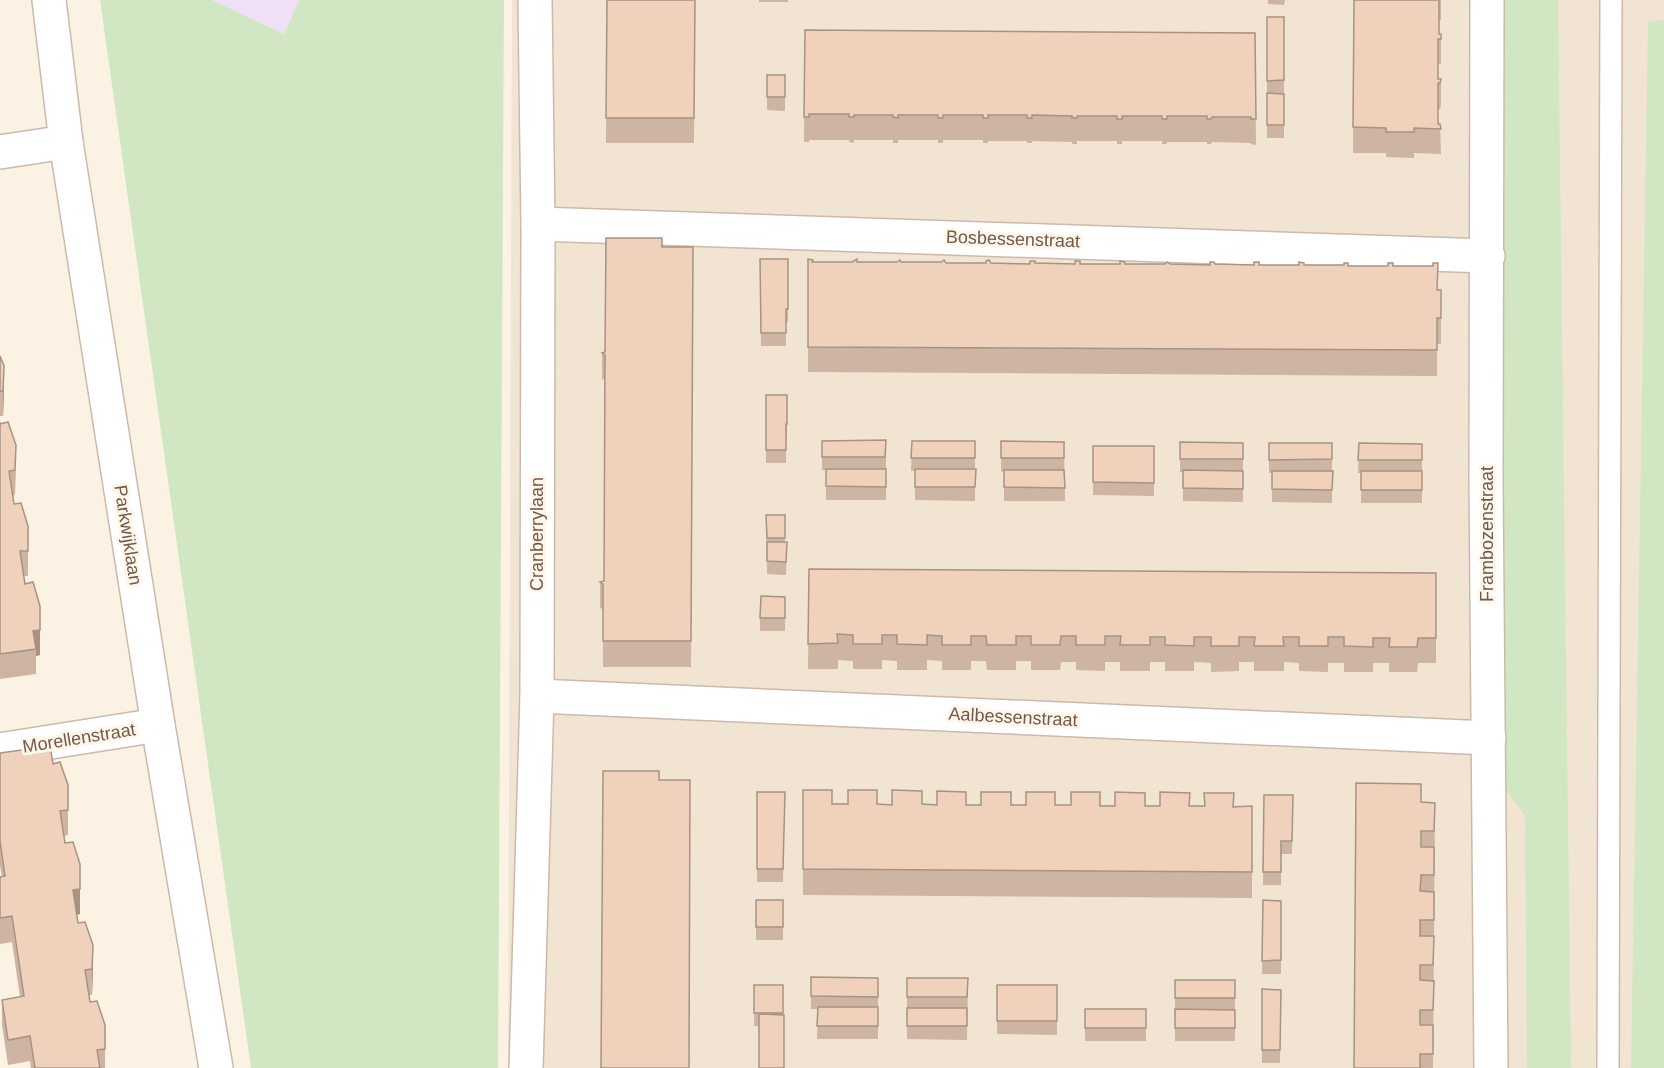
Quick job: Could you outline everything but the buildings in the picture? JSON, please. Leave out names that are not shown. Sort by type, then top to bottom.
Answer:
[{"type":"street","name":"Parkwijklaan","points":[[49,0],[66,142],[158,725],[216,1068]]},
{"type":"street","name":"Cranberrylaan","points":[[526,1068],[537,696],[536,0]]},
{"type":"street","name":"Frambozenstraat","points":[[1487,0],[1486,492],[1491,1068]]},
{"type":"street","points":[[0,152],[66,142]]},
{"type":"street","name":"Bosbessenstraat","points":[[538,224],[1488,256]]},
{"type":"street","name":"Aalbessenstraat","points":[[537,696],[1489,738]]},
{"type":"street","name":"Morellenstraat","points":[[0,750],[158,725]]},
{"type":"lane","points":[[1608,1068],[1611,0]]},
{"type":"shaded area","points":[[212,0],[299,0],[284,34]]},
{"type":"shaded area","points":[[512,0],[1664,0],[1664,1068],[508,1068]]},
{"type":"green space","points":[[100,0],[212,0],[284,34],[299,0],[504,0],[498,1068],[251,1068]]},
{"type":"green space","points":[[1505,0],[1558,0],[1571,1068],[1527,1068],[1525,815],[1506,791],[1502,210]]},
{"type":"green space","points":[[1664,20],[1664,1068],[1631,1068],[1648,22]]}]
